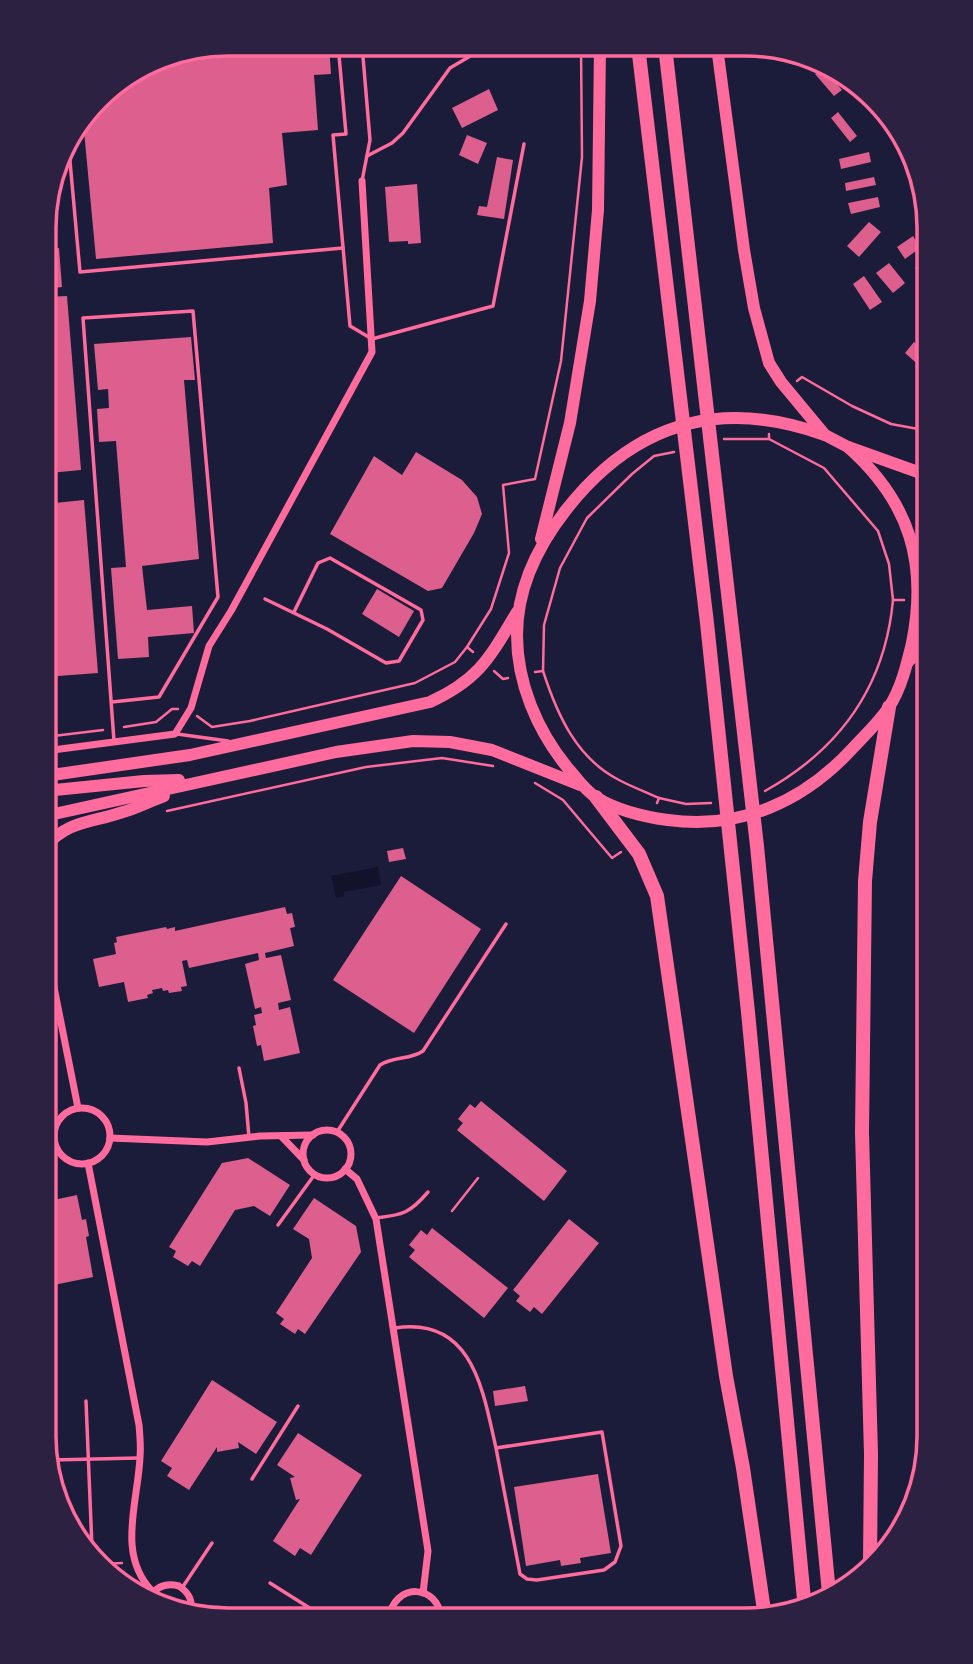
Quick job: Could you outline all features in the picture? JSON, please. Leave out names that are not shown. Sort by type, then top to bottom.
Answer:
[{"type":"highway","points":[[56,775],[150,762],[430,702],[462,684],[486,663],[517,611],[538,550],[570,424],[590,301],[598,210],[600,56]]},
{"type":"highway","points":[[639,56],[689,456],[750,1025],[804,1598]]},
{"type":"highway","points":[[666,56],[752,788],[828,1586]]},
{"type":"highway","points":[[718,56],[744,250],[762,340],[769,363],[781,382],[825,435]]},
{"type":"highway","points":[[538,550],[557,521],[608,464],[632,447],[682,425],[735,417],[770,419],[798,425],[848,447],[917,472]]},
{"type":"highway","points":[[848,447],[871,467],[888,489],[901,514],[911,539],[917,584]]},
{"type":"highway","points":[[870,1554],[871,1454],[862,1133],[865,881],[870,822],[889,707],[908,663],[917,607]]},
{"type":"highway","points":[[517,611],[517,643],[522,675],[533,711],[559,758],[596,797],[633,845],[651,877],[657,896],[726,1376],[764,1607]]},
{"type":"highway","points":[[908,663],[917,653]]},
{"type":"highway","points":[[596,797],[654,818],[709,823],[740,819],[780,803],[810,786],[838,764],[889,707]]},
{"type":"highway","points":[[56,813],[336,752],[413,741],[450,742],[492,750],[584,787]]},
{"type":"highway","points":[[56,790],[144,781],[207,780]]},
{"type":"highway","points":[[56,834],[71,825],[122,813],[207,780]]},
{"type":"street","points":[[56,750],[175,734],[189,711],[209,646],[232,611],[372,352],[362,181]]},
{"type":"street","points":[[56,982],[78,1108]]},
{"type":"street","points":[[56,1126],[58,1120],[70,1110],[94,1110],[101,1115],[110,1138],[103,1154],[88,1163],[71,1162],[64,1158],[56,1147]]},
{"type":"street","points":[[110,1138],[207,1142],[249,1137],[281,1136],[313,1135],[329,1130],[337,1132],[346,1141],[351,1157],[345,1169],[326,1178],[315,1174],[281,1136]]},
{"type":"street","points":[[304,1160],[305,1144],[313,1135]]},
{"type":"street","points":[[88,1163],[139,1425],[140,1458],[132,1508],[132,1540],[139,1573],[148,1588]]},
{"type":"street","points":[[345,1169],[357,1179],[376,1218],[428,1551],[423,1593]]},
{"type":"street","points":[[155,1592],[164,1585],[172,1584],[182,1588],[190,1596],[192,1604]]},
{"type":"street","points":[[392,1608],[399,1597],[415,1591],[436,1602],[438,1608]]},
{"type":"lane","points":[[339,56],[346,134],[333,135],[350,326],[372,340],[493,306],[524,144]]},
{"type":"lane","points":[[362,181],[370,140],[363,56]]},
{"type":"lane","points":[[367,156],[392,143],[403,133],[441,78],[450,68],[470,56]]},
{"type":"lane","points":[[70,161],[80,272],[343,248]]},
{"type":"lane","points":[[112,702],[159,697],[218,597],[193,312],[83,318],[114,743]]},
{"type":"lane","points":[[265,599],[386,663],[399,661],[423,620],[421,610],[330,558],[318,563],[294,612]]},
{"type":"lane","points":[[175,734],[242,744]]},
{"type":"lane","points":[[337,1132],[380,1065],[398,1057],[416,1056],[423,1051],[506,924]]},
{"type":"lane","points":[[239,1068],[249,1137]]},
{"type":"lane","points":[[278,1225],[315,1174]]},
{"type":"lane","points":[[376,1218],[412,1210],[428,1192]]},
{"type":"lane","points":[[393,1329],[418,1327],[430,1330],[456,1344],[466,1354],[480,1381],[520,1574],[527,1579],[537,1580],[604,1570],[615,1562],[621,1546],[602,1432],[496,1448]]},
{"type":"lane","points":[[86,1401],[92,1540]]},
{"type":"lane","points":[[252,1479],[298,1406]]},
{"type":"lane","points":[[58,1460],[140,1458]]},
{"type":"lane","points":[[182,1588],[212,1543]]},
{"type":"lane","points":[[270,1583],[310,1608]]},
{"type":"path","points":[[752,788],[787,778],[819,753],[841,731],[874,681],[885,651],[893,600],[889,565],[878,531],[824,468],[769,439]]},
{"type":"path","points":[[893,600],[917,601]]},
{"type":"path","points":[[56,736],[156,722],[172,709],[189,711],[212,727],[250,721],[415,683],[435,675],[455,662],[467,647]]},
{"type":"path","points":[[155,814],[366,767],[442,758],[500,768]]},
{"type":"path","points":[[532,782],[562,800],[612,858],[633,845]]},
{"type":"path","points":[[659,798],[686,804],[711,803]]},
{"type":"path","points":[[452,1211],[478,1178]]},
{"type":"path","points":[[113,1563],[122,1563]]},
{"type":"shaded area","points":[[378,867],[381,885],[344,892],[344,896],[336,898],[331,876]]},
{"type":"building","points":[[217,56],[330,56],[331,74],[314,75],[318,130],[282,133],[287,185],[269,188],[273,243],[96,259],[84,134],[115,99],[152,74],[195,59]]},
{"type":"building","points":[[817,72],[835,82],[842,90],[834,96],[815,74]]},
{"type":"building","points":[[489,89],[498,110],[462,128],[452,108]]},
{"type":"building","points":[[838,112],[857,136],[850,142],[831,118]]},
{"type":"building","points":[[467,135],[487,143],[478,164],[459,155]]},
{"type":"building","points":[[869,152],[871,162],[841,169],[839,159]]},
{"type":"building","points":[[497,157],[513,160],[504,219],[477,215],[479,206],[487,207]]},
{"type":"building","points":[[874,177],[876,185],[846,191],[845,183]]},
{"type":"building","points":[[417,184],[421,243],[389,242],[385,187]]},
{"type":"building","points":[[878,197],[880,207],[851,214],[848,203]]},
{"type":"building","points":[[869,222],[881,232],[859,257],[847,246]]},
{"type":"building","points":[[913,236],[917,243],[917,250],[905,259],[897,247]]},
{"type":"building","points":[[56,248],[59,248],[62,287],[56,288]]},
{"type":"building","points":[[889,263],[905,283],[893,293],[876,273]]},
{"type":"building","points":[[864,276],[882,302],[870,310],[853,284]]},
{"type":"building","points":[[56,296],[67,296],[81,470],[56,472]]},
{"type":"building","points":[[191,337],[195,380],[184,380],[199,559],[142,566],[147,610],[192,606],[194,633],[148,637],[149,657],[118,659],[111,568],[126,567],[116,441],[99,442],[97,409],[109,408],[108,389],[98,390],[94,344]]},
{"type":"building","points":[[914,342],[917,345],[917,364],[905,353]]},
{"type":"building","points":[[416,452],[462,480],[477,497],[482,514],[442,588],[428,591],[330,534],[374,456],[402,475]]},
{"type":"building","points":[[84,500],[98,673],[56,676],[56,503]]},
{"type":"building","points":[[377,589],[414,611],[399,637],[362,614]]},
{"type":"building","points":[[403,848],[406,859],[389,862],[387,851]]},
{"type":"building","points":[[401,876],[481,929],[414,1033],[333,980]]},
{"type":"building","points":[[285,907],[287,914],[292,913],[295,927],[290,928],[294,946],[265,953],[266,958],[281,955],[291,1000],[278,1003],[279,1010],[290,1007],[300,1053],[264,1061],[261,1045],[257,1046],[254,1015],[262,1013],[261,1007],[255,1009],[245,964],[259,960],[258,953],[189,968],[187,960],[182,961],[187,986],[181,987],[182,991],[169,993],[162,988],[152,990],[153,993],[147,995],[148,998],[128,1002],[124,982],[99,987],[93,959],[116,954],[116,937],[166,927],[175,927],[175,931]]},
{"type":"building","points":[[481,1101],[567,1171],[544,1201],[457,1130],[463,1123],[458,1119],[470,1104],[475,1108]]},
{"type":"building","points":[[248,1158],[290,1185],[270,1216],[254,1206],[235,1210],[200,1266],[192,1261],[188,1266],[173,1257],[176,1251],[169,1247],[222,1163]]},
{"type":"building","points":[[77,1195],[82,1220],[86,1219],[89,1236],[86,1237],[93,1277],[56,1285],[56,1199]]},
{"type":"building","points":[[314,1198],[356,1226],[361,1252],[305,1334],[298,1329],[295,1334],[280,1324],[284,1319],[276,1313],[312,1258],[309,1239],[293,1229]]},
{"type":"building","points":[[569,1219],[599,1243],[542,1314],[534,1307],[530,1312],[516,1301],[520,1296],[513,1290]]},
{"type":"building","points":[[432,1228],[508,1288],[484,1318],[409,1257],[415,1250],[409,1245],[421,1230],[427,1235]]},
{"type":"building","points":[[212,1380],[277,1422],[256,1454],[238,1442],[239,1448],[217,1452],[217,1447],[189,1490],[167,1476],[172,1468],[161,1461]]},
{"type":"building","points":[[525,1386],[528,1401],[495,1406],[493,1391]]},
{"type":"building","points":[[298,1433],[362,1475],[311,1555],[300,1548],[295,1556],[273,1541],[300,1499],[296,1500],[290,1478],[295,1477],[277,1465]]},
{"type":"building","points":[[598,1474],[611,1553],[580,1558],[581,1563],[561,1566],[560,1560],[526,1566],[514,1487]]}]
